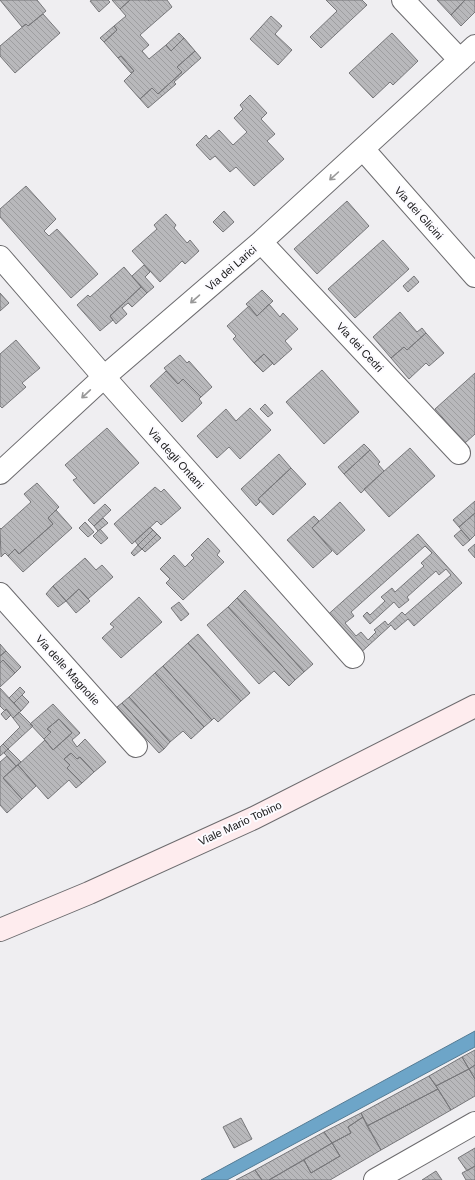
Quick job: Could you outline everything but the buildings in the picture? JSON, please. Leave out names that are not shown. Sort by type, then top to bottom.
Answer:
[{"type":"main road","name":"Viale Mario Tobino","points":[[0,930],[89,893],[254,818],[475,706]]},
{"type":"street","points":[[403,0],[467,53]]},
{"type":"street","name":"Via dei Larici","points":[[0,473],[104,378],[261,242],[467,53]]},
{"type":"street","name":"Via dei Glicini","points":[[362,150],[475,276]]},
{"type":"street","name":"Via dei Cedri","points":[[261,242],[459,453]]},
{"type":"street","name":"Via degli Ontani","points":[[0,257],[104,378],[353,657]]},
{"type":"street","name":"Via delle Magnolie","points":[[0,594],[136,746]]},
{"type":"street","points":[[375,1180],[475,1123]]},
{"type":"water","points":[[475,1031],[475,1047],[227,1180],[201,1180]]}]
